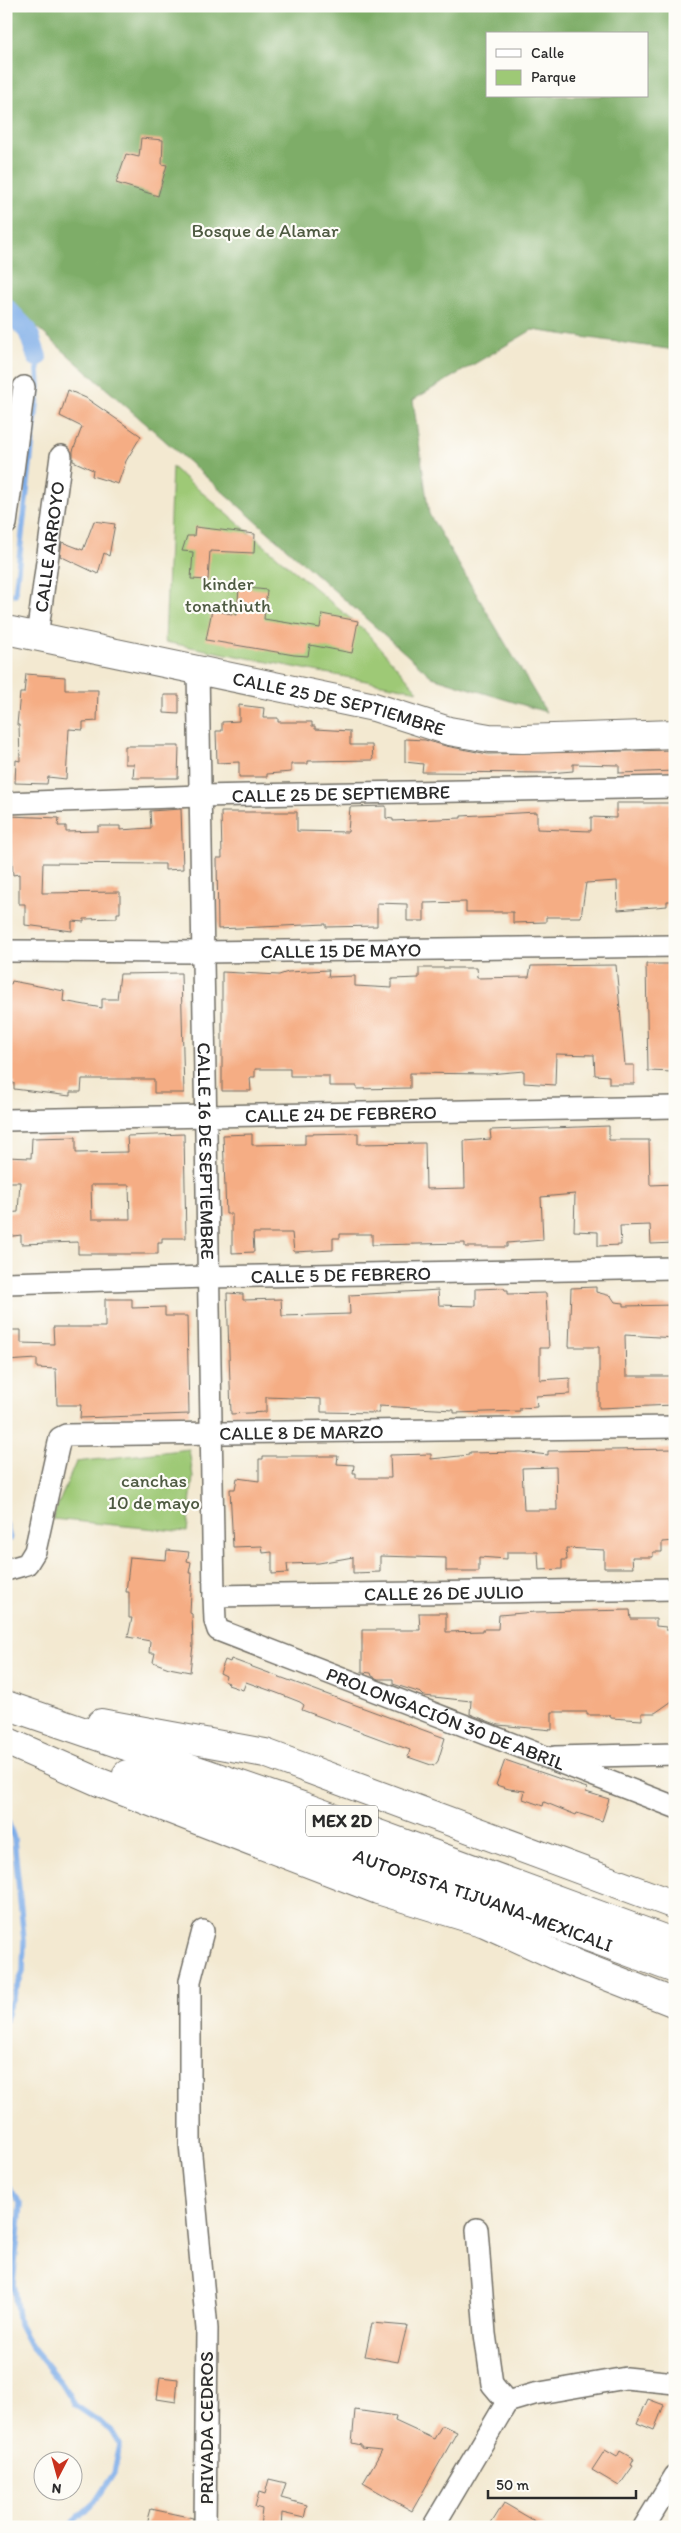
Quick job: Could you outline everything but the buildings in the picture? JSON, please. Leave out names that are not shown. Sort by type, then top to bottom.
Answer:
[{"type":"main road","name":"CALLE 25 DE SEPTIEMBRE","points":[[6,630],[374,707],[449,731],[489,738],[515,740],[675,734]]},
{"type":"main road","points":[[6,1705],[265,1753],[675,1905]]},
{"type":"main road","name":"AUTOPISTA TIJUANA-MEXICALI","points":[[6,1705],[293,1803],[675,1943]]},
{"type":"main road","name":"AUTOPISTA TIJUANA-MEXICALI","points":[[6,1736],[235,1808],[389,1867],[483,1898],[675,1969]]},
{"type":"main road","points":[[6,1741],[99,1782],[378,1890],[485,1923],[566,1960],[675,2003]]},
{"type":"street","points":[[6,524],[24,387]]},
{"type":"street","name":"CALLE ARROYO","points":[[37,637],[62,456]]},
{"type":"street","name":"CALLE 16 DE SEPTIEMBRE","points":[[198,670],[210,1434],[215,1621],[218,1630]]},
{"type":"street","name":"CALLE 25 DE SEPTIEMBRE","points":[[6,803],[200,796],[675,787]]},
{"type":"street","name":"CALLE 15 DE MAYO","points":[[6,951],[202,952],[675,946]]},
{"type":"street","name":"CALLE 24 DE FEBRERO","points":[[6,1120],[675,1107]]},
{"type":"street","name":"CALLE 5 DE FEBRERO","points":[[6,1283],[675,1268]]},
{"type":"street","name":"CALLE 8 DE MARZO","points":[[6,1570],[26,1564],[35,1551],[60,1438],[66,1435],[675,1427]]},
{"type":"street","name":"CALLE 26 DE JULIO","points":[[214,1596],[675,1589]]},
{"type":"street","name":"PROLONGACIÓN 30 DE ABRIL","points":[[218,1630],[544,1758],[675,1807]]},
{"type":"street","points":[[544,1758],[675,1754]]},
{"type":"street","name":"PRIVADA CEDROS","points":[[202,1931],[190,1981],[190,2144],[207,2329],[205,2527]]},
{"type":"street","points":[[478,2229],[485,2334],[492,2384],[507,2402]]},
{"type":"street","points":[[433,2527],[507,2402],[534,2394],[626,2378],[675,2384]]},
{"type":"street","points":[[644,2527],[675,2476]]},
{"type":"green space","name":"Bosque de Alamar","points":[[6,6],[675,6],[675,350],[532,330],[413,400],[429,514],[546,712],[432,677],[6,300]]},
{"type":"green space","name":"kinder tonathiuth","points":[[172,467],[366,632],[418,691],[165,642]]},
{"type":"green space","name":"canchas 10 de mayo","points":[[189,1449],[193,1477],[187,1532],[52,1519],[76,1462]]},
{"type":"waterway","points":[[6,308],[28,331],[37,357]]},
{"type":"waterway","points":[[15,595],[39,386],[37,357]]},
{"type":"waterway","points":[[6,1524],[10,1539]]},
{"type":"waterway","points":[[6,1816],[14,1839],[24,1940],[23,1972],[8,2009],[6,2020]]},
{"type":"waterway","points":[[6,2183],[21,2204],[13,2283],[19,2324],[30,2345],[62,2384],[75,2405],[111,2430],[120,2445],[114,2473],[95,2502],[67,2527]]}]
